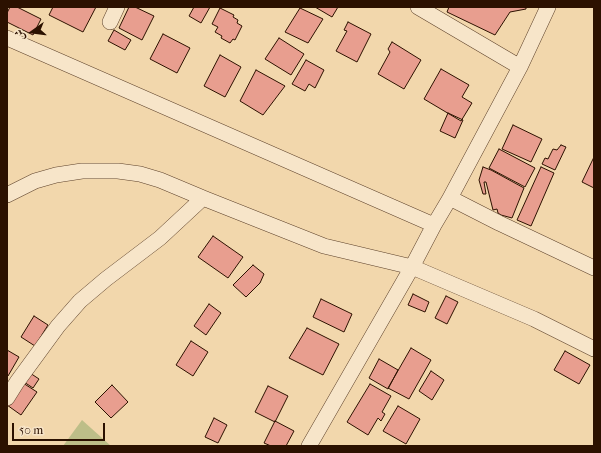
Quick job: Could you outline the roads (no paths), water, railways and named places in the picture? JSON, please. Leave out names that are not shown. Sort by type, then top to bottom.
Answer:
[{"type":"street","points":[[110,22],[117,7]]},
{"type":"street","points":[[418,7],[520,67]]},
{"type":"street","points":[[310,446],[450,198],[520,67],[548,7]]},
{"type":"street","points":[[7,38],[434,225]]},
{"type":"street","points":[[7,195],[35,181],[56,175],[82,171],[118,171],[140,174],[160,180],[324,246],[412,266],[534,319],[594,349]]},
{"type":"street","points":[[7,398],[58,326],[80,301],[160,238],[203,198]]},
{"type":"street","points":[[450,198],[594,268]]}]
